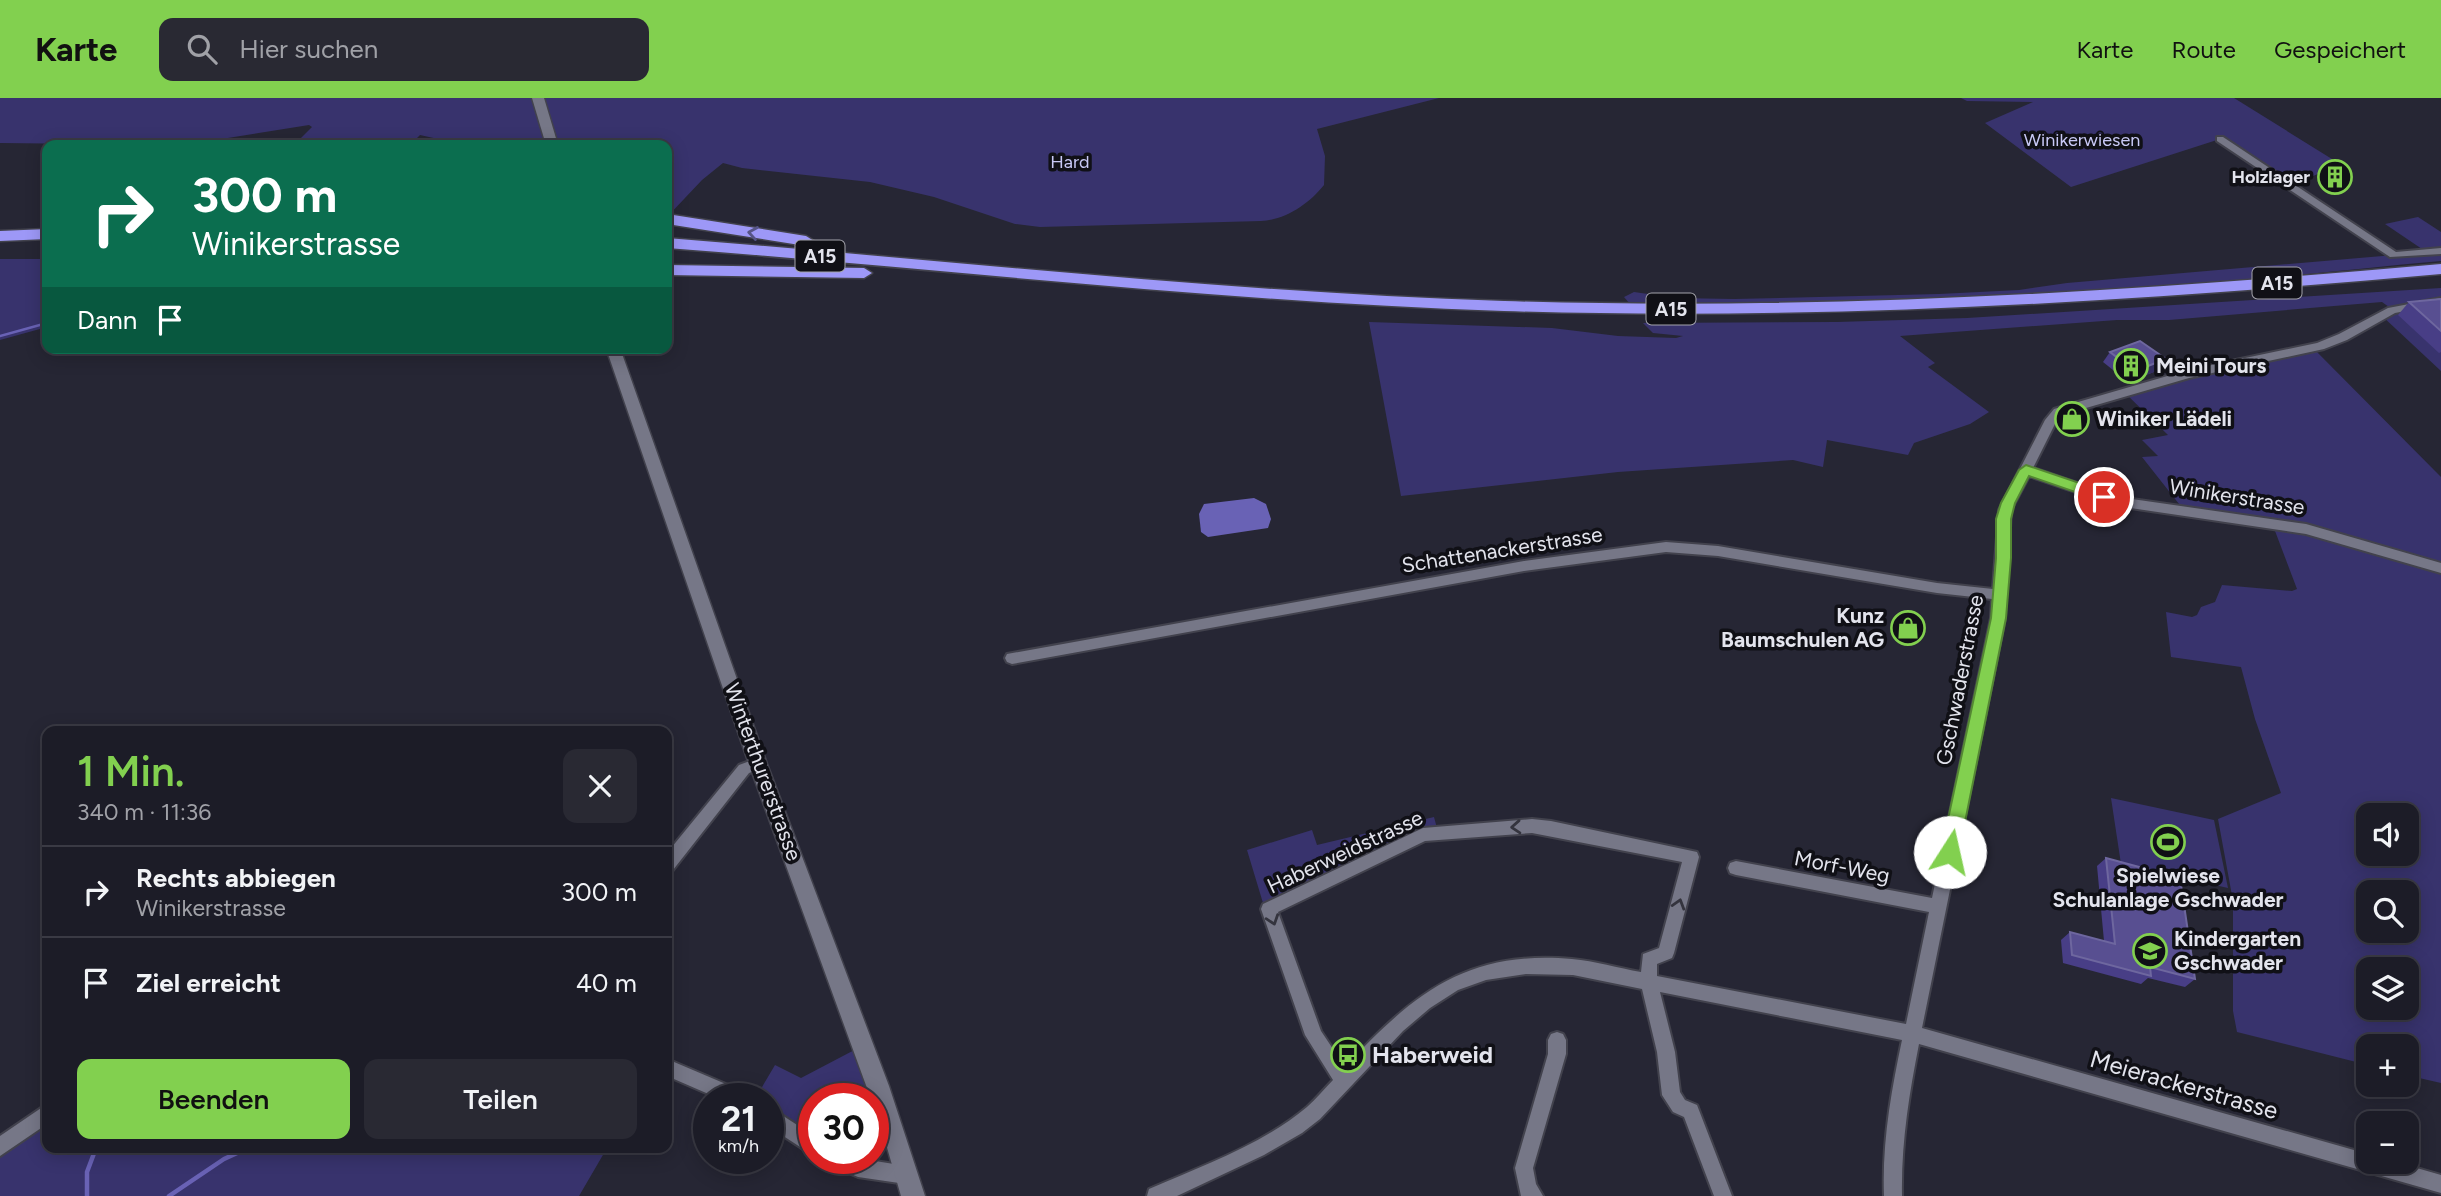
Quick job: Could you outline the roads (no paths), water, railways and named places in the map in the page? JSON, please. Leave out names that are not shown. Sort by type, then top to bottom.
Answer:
[{"type":"highway","points":[[672,220],[974,270]]},
{"type":"highway","points":[[0,236],[42,234]]},
{"type":"highway","points":[[0,243],[42,241]]},
{"type":"highway","name":"A15","points":[[672,243],[974,270],[1373,300],[1588,308],[1861,307],[2078,298],[2441,269]]},
{"type":"highway","name":"A15","points":[[672,251],[1190,297],[1388,310],[1681,318],[1875,317],[2006,312],[2441,279]]},
{"type":"highway","points":[[672,270],[927,273]]},
{"type":"main road","points":[[538,98],[551,140]]},
{"type":"main road","name":"Winterthurerstrasse","points":[[615,354],[758,764],[878,1086],[909,1186]]},
{"type":"street","points":[[2220,139],[2394,256],[2441,251]]},
{"type":"street","name":"Gschwaderstrasse","points":[[1893,1196],[1894,1131],[1967,761],[1996,629],[2001,595],[2003,519],[2008,503],[2051,420],[2064,410],[2188,374],[2320,346],[2343,337],[2392,310],[2441,301]]},
{"type":"street","name":"Winikerstrasse","points":[[2026,470],[2117,501],[2306,529],[2441,568]]},
{"type":"street","name":"Schattenackerstrasse","points":[[1012,658],[1499,570],[1666,547],[1718,551],[1937,588],[2001,595]]},
{"type":"street","points":[[672,859],[744,769],[758,764]]},
{"type":"street","name":"Haberweidstrasse","points":[[1344,1082],[1314,1035],[1269,909],[1423,835],[1532,826],[1691,857],[1666,953],[1649,959],[1649,982],[1666,1052],[1671,1095],[1679,1106],[1691,1111],[1723,1196]]},
{"type":"street","name":"Morf-Weg","points":[[1736,868],[1939,907]]},
{"type":"street","points":[[1156,1196],[1263,1146],[1296,1127],[1423,1001],[1442,988],[1474,975],[1520,966],[1561,965],[1912,1035]]},
{"type":"street","name":"Meierackerstrasse","points":[[1912,1035],[1977,1051],[2441,1184]]},
{"type":"street","points":[[1534,1196],[1527,1189],[1524,1168],[1557,1054],[1557,1040]]},
{"type":"street","points":[[672,1069],[704,1083]]},
{"type":"street","points":[[0,1147],[42,1117]]},
{"type":"street","points":[[875,1174],[909,1186]]},
{"type":"waterway","points":[[0,336],[42,324]]},
{"type":"waterway","points":[[87,1196],[87,1172],[94,1153]]},
{"type":"waterway","points":[[169,1196],[237,1153]]},
{"type":"place","name":"Holzlager","points":[[2335,177]]},
{"type":"place","name":"Meini Tours","points":[[2131,366]]},
{"type":"place","name":"Winiker Lädeli","points":[[2072,419]]},
{"type":"place","name":"Kunz Baumschulen AG","points":[[1908,628]]},
{"type":"place","name":"Spielwiese Schulanlage Gschwader","points":[[2168,842]]},
{"type":"place","name":"Kindergarten Gschwader","points":[[2150,951]]},
{"type":"place","name":"Haberweid","points":[[1348,1055]]},
{"type":"park label","name":"Winikerwiesen","points":[[2082,140]]},
{"type":"park label","name":"Hard","points":[[1070,162]]}]
